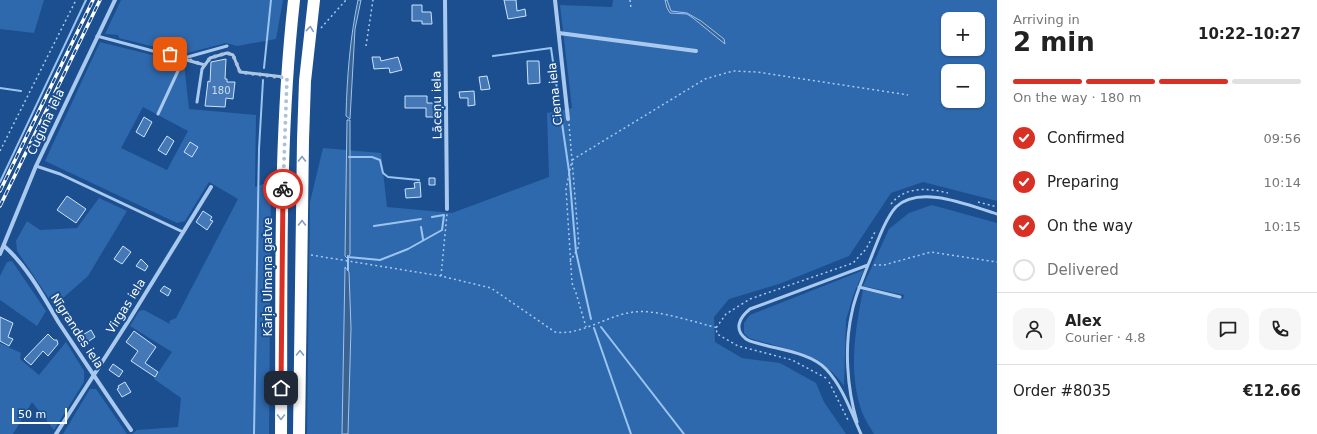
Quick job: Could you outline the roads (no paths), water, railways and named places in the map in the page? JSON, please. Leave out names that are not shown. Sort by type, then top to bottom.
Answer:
[{"type":"highway","name":"Kārļa Ulmaņa gatve","points":[[281,434],[283,196],[287,78],[294,0]]},
{"type":"highway","points":[[299,434],[305,81],[314,0]]},
{"type":"street","name":"Čuguna iela","points":[[0,254],[36,166],[115,0]]},
{"type":"street","name":"Lāceņu iela","points":[[445,0],[447,209]]},
{"type":"street","name":"Ciema iela","points":[[555,0],[568,119]]},
{"type":"street","points":[[558,32],[696,51]]},
{"type":"street","name":"Virgas iela","points":[[56,434],[131,317],[211,187]]},
{"type":"street","name":"Nīgrandes iela","points":[[4,246],[13,253],[30,277],[93,376],[131,430]]},
{"type":"lane","points":[[98,36],[184,58],[205,65]]},
{"type":"lane","points":[[158,114],[184,58],[227,46]]},
{"type":"lane","points":[[197,102],[202,69],[210,58],[227,53],[233,55],[240,72],[287,78]]},
{"type":"lane","points":[[36,166],[66,177],[183,232]]},
{"type":"lane","points":[[861,434],[852,403],[848,378],[848,343],[852,312],[868,265],[888,220],[897,207],[913,198],[935,197],[997,214]]},
{"type":"lane","points":[[861,434],[841,390],[826,368],[809,359],[747,340],[739,331],[738,326],[742,315],[750,309],[868,265]]},
{"type":"lane","points":[[860,288],[900,297]]},
{"type":"waterway","points":[[0,182],[86,0]]},
{"type":"waterway","points":[[264,68],[271,0]]},
{"type":"waterway","points":[[493,56],[551,48],[569,171],[576,252],[591,319]]},
{"type":"waterway","points":[[254,434],[259,149],[263,80]]},
{"type":"waterway","points":[[0,88],[21,91]]},
{"type":"waterway","points":[[349,157],[372,157],[380,160],[383,173],[388,177],[419,180]]},
{"type":"waterway","points":[[348,257],[380,260],[408,249],[442,230],[444,215],[432,217]]},
{"type":"waterway","points":[[374,226],[421,219]]},
{"type":"waterway","points":[[421,227],[423,239]]},
{"type":"waterway","points":[[348,256],[348,270]]},
{"type":"waterway","points":[[601,327],[684,434]]},
{"type":"waterway","points":[[594,328],[631,434]]},
{"type":"railway","points":[[0,191],[93,0]]},
{"type":"railway","points":[[0,206],[100,0]]}]
